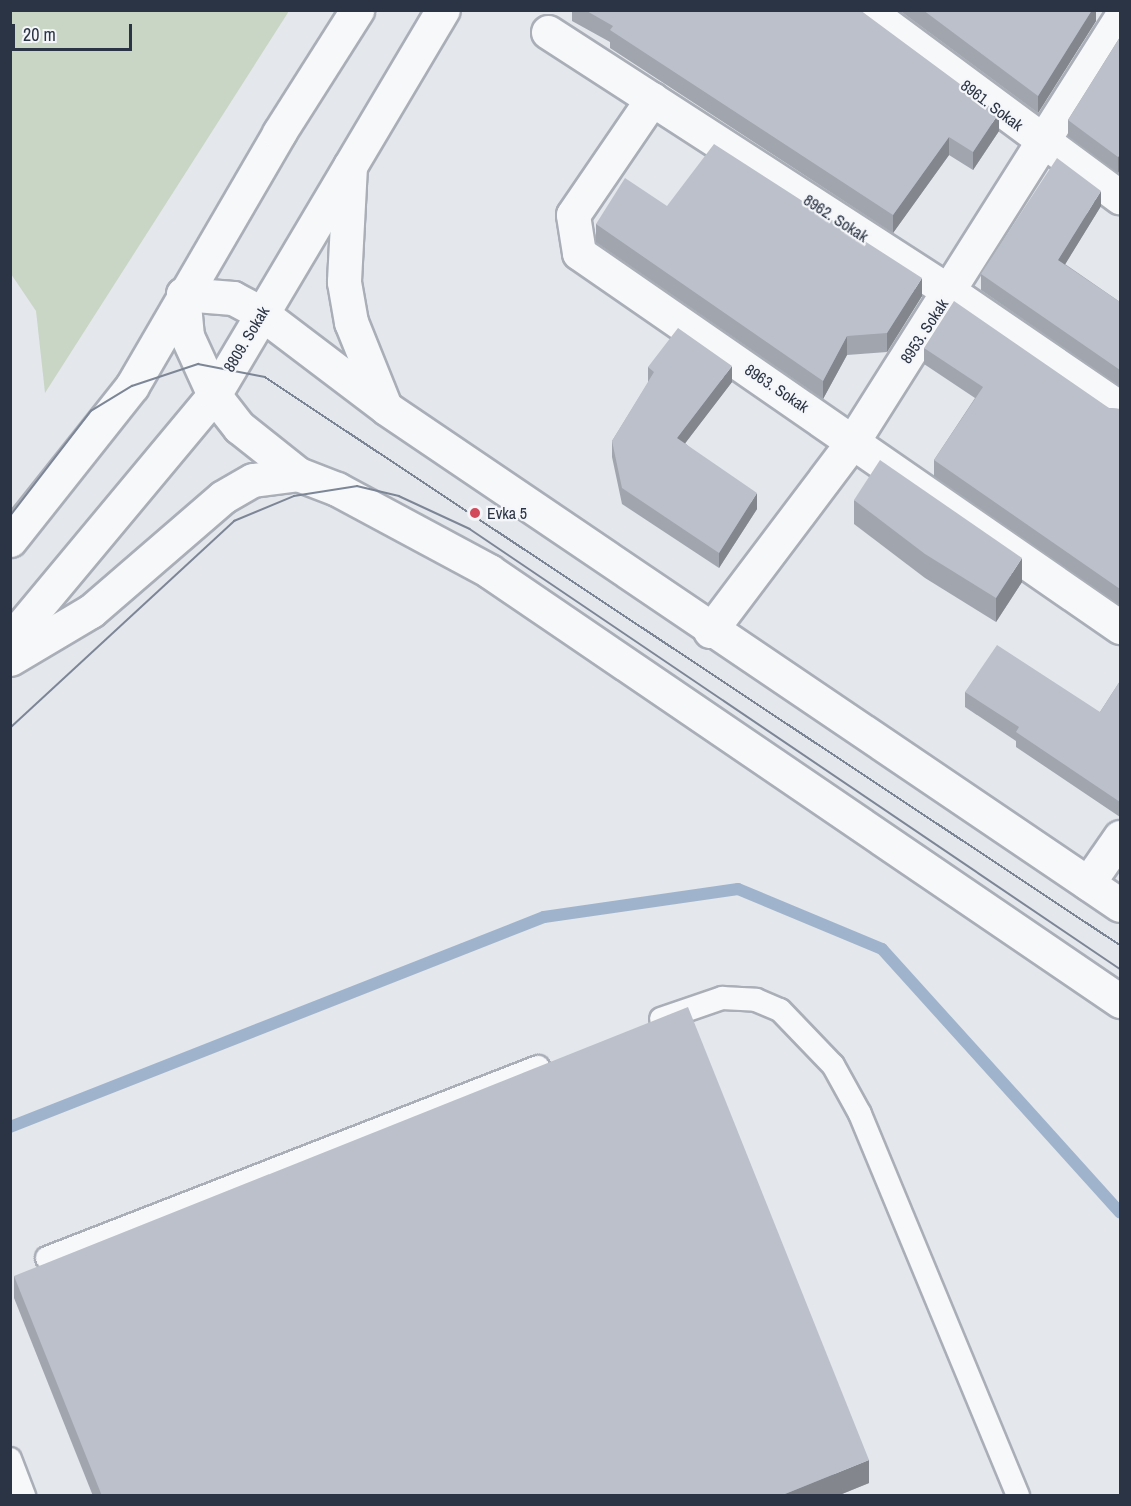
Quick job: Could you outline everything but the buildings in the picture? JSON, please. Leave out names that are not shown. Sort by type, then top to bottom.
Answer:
[{"type":"street","points":[[10,540],[132,386],[183,294],[357,10]]},
{"type":"street","name":"8809. Sokak","points":[[10,640],[214,395],[443,10]]},
{"type":"street","name":"8961. Sokak","points":[[867,10],[1042,143],[1120,197]]},
{"type":"street","name":"8953. Sokak","points":[[710,630],[853,441],[950,292],[1120,19]]},
{"type":"street","name":"8962. Sokak","points":[[548,32],[950,292],[1120,408]]},
{"type":"street","name":"8963. Sokak","points":[[652,99],[573,215],[579,253],[1120,627]]},
{"type":"street","points":[[350,164],[344,282],[351,322],[386,408]]},
{"type":"street","points":[[183,294],[232,298],[261,313],[386,408],[710,630],[1120,905]]},
{"type":"street","points":[[183,294],[187,336],[214,395],[239,427],[298,474],[337,489],[489,571],[1120,1001]]},
{"type":"street","points":[[10,659],[91,611],[223,497],[253,480],[298,474]]},
{"type":"street","points":[[1088,883],[1120,837]]},
{"type":"lane","points":[[638,1028],[705,1002],[739,997],[780,1010],[816,1043],[833,1065],[860,1114],[1018,1496]]},
{"type":"lane","points":[[47,1258],[560,1058]]},
{"type":"lane","points":[[10,1459],[24,1496]]},
{"type":"green space","points":[[10,11],[289,11],[45,393],[36,311],[11,274]]},
{"type":"waterway","points":[[10,1127],[544,917],[738,889],[882,949],[1120,1212]]},
{"type":"tram line","points":[[10,516],[91,411],[132,386],[198,364],[265,377],[1120,945]]},
{"type":"tram line","points":[[10,728],[234,521],[294,496],[357,486],[399,496],[470,529],[1120,969]]},
{"type":"place","name":"Evka 5","points":[[475,513]]}]
